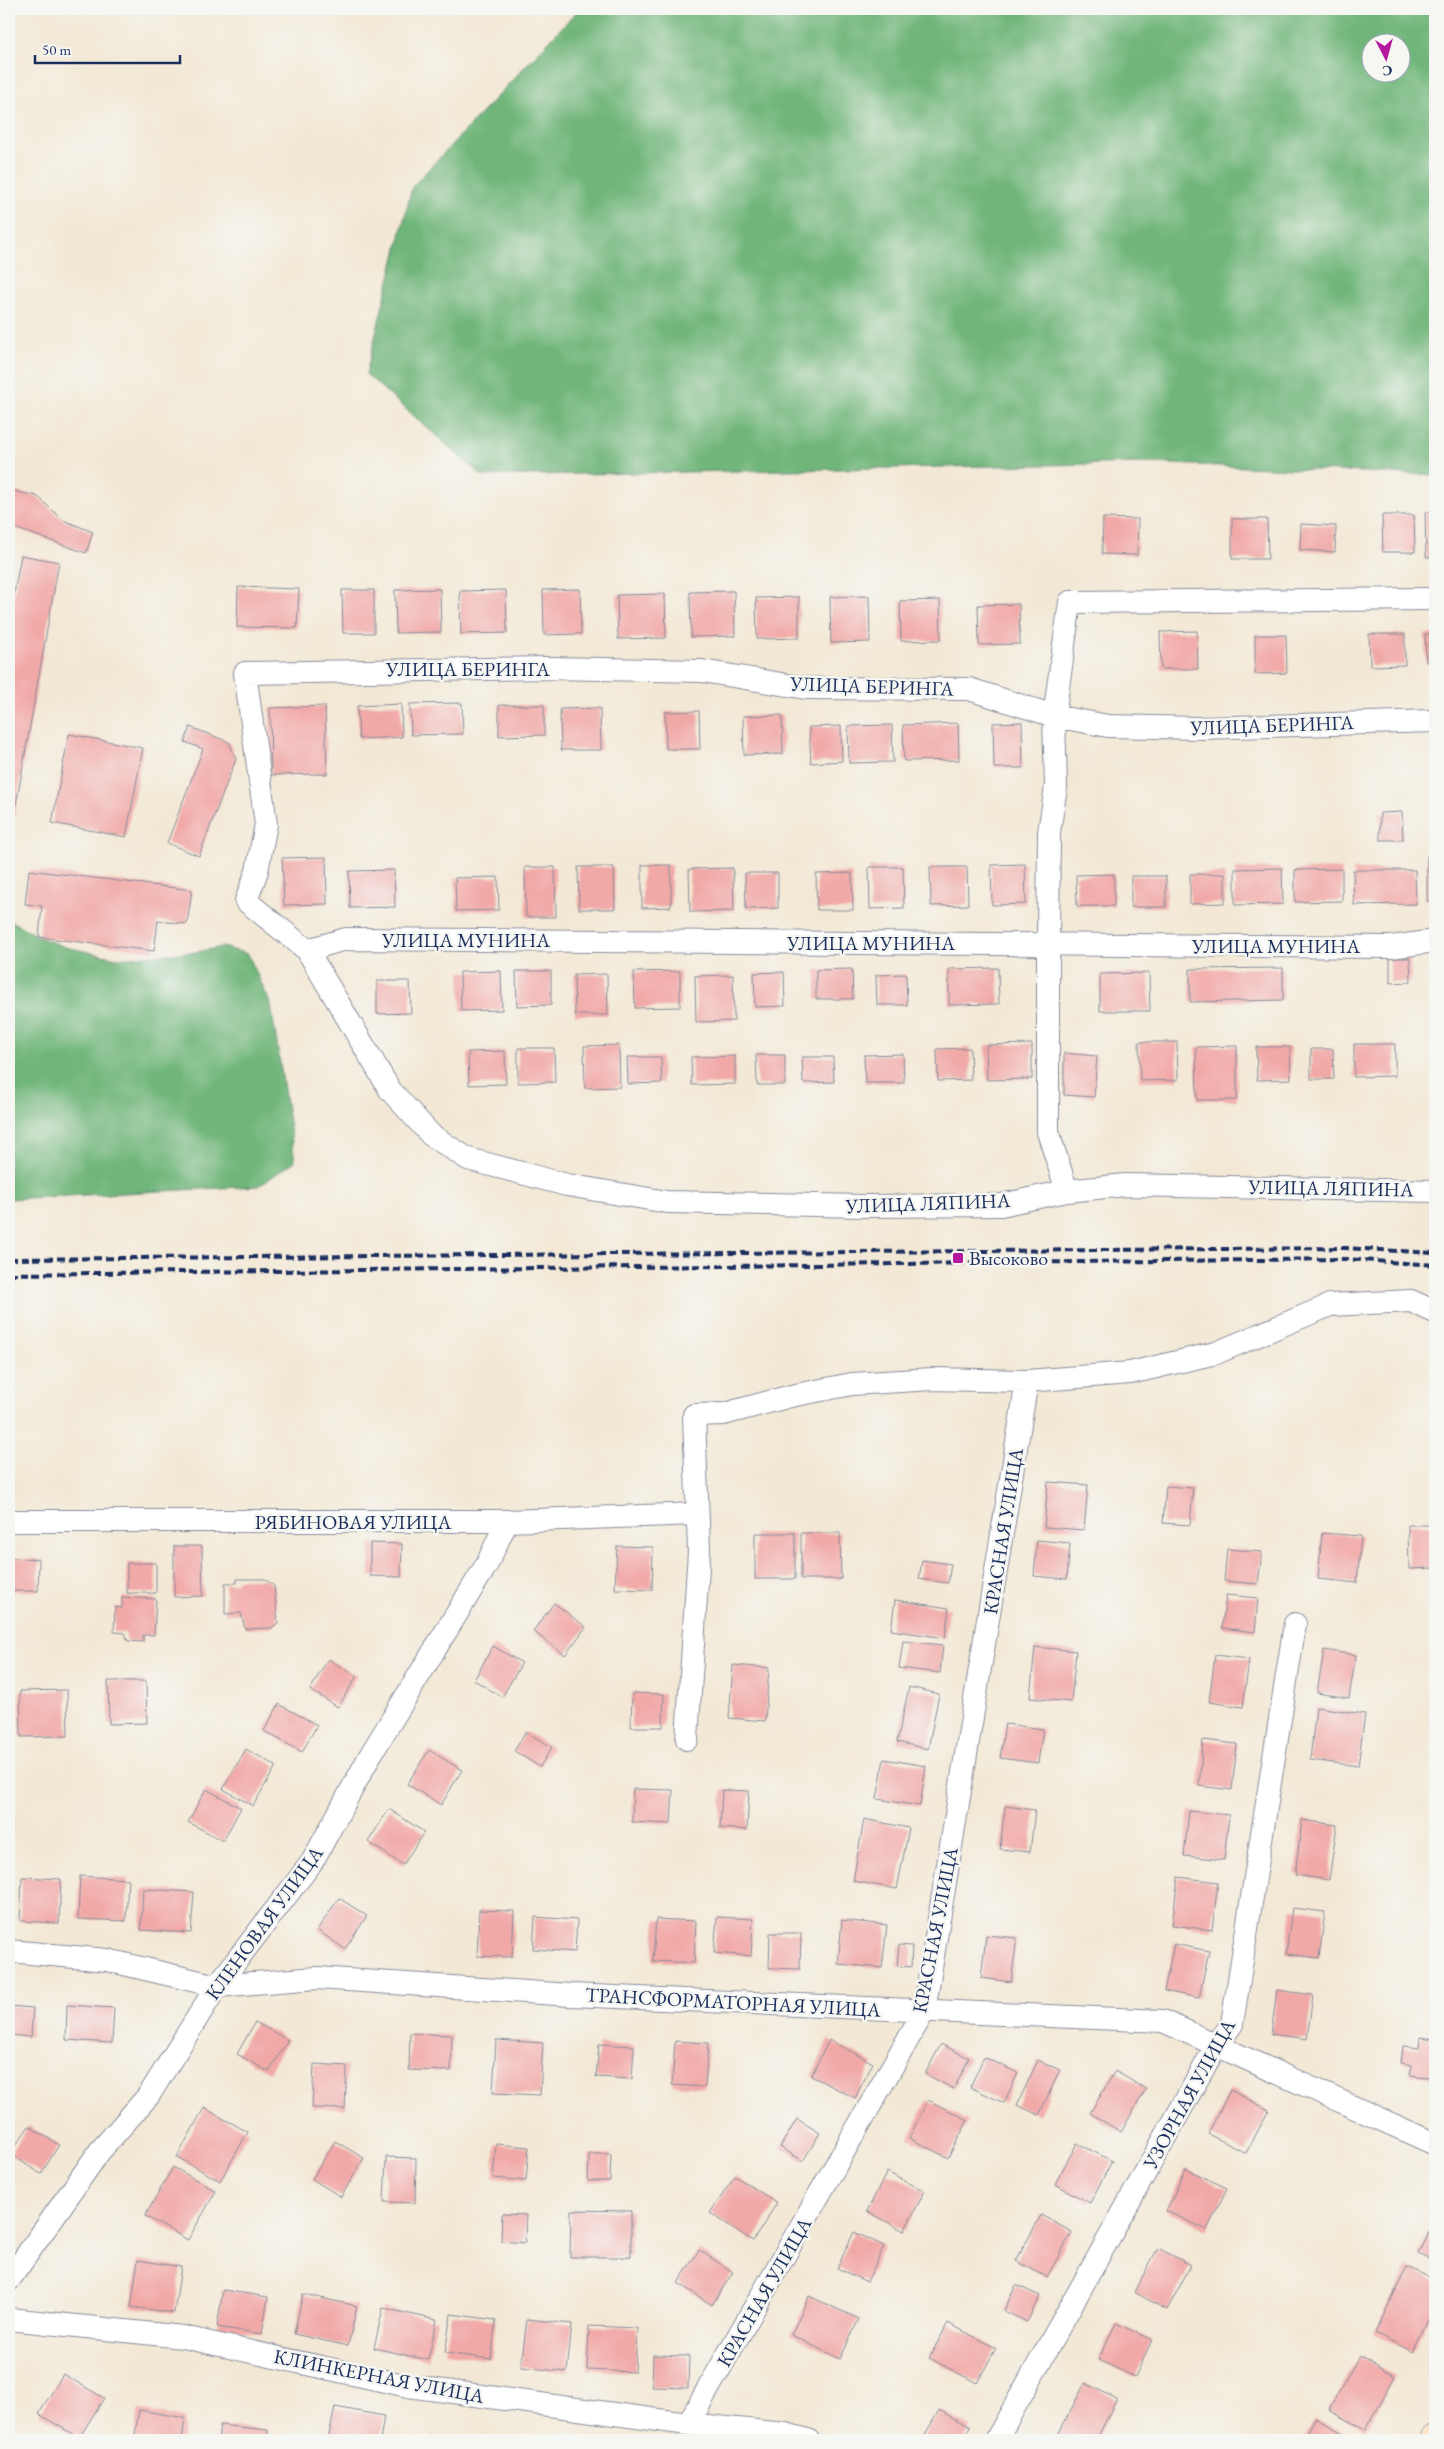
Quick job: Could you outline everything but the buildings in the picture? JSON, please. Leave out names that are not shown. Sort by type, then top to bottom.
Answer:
[{"type":"street","points":[[1067,1191],[1048,1132],[1048,944],[1049,832],[1056,787],[1054,716],[1070,602],[1435,598]]},
{"type":"street","name":"УЛИЦА БЕРИНГА","points":[[307,950],[246,901],[257,871],[266,824],[244,673],[540,668],[702,671],[806,688],[969,689],[1054,716],[1108,726],[1198,728],[1435,721]]},
{"type":"street","name":"УЛИЦА МУНИНА","points":[[307,950],[346,939],[1391,947],[1435,941]]},
{"type":"street","name":"УЛИЦА ЛЯПИНА","points":[[307,950],[390,1090],[432,1135],[468,1159],[567,1185],[667,1202],[864,1206],[1001,1205],[1067,1191],[1144,1185],[1435,1191]]},
{"type":"street","points":[[687,1739],[699,1550],[694,1415],[724,1414],[791,1396],[852,1384],[932,1379],[1027,1381],[1130,1372],[1216,1353],[1330,1305],[1411,1301],[1435,1312]]},
{"type":"street","name":"КРАСНАЯ УЛИЦА","points":[[688,2424],[924,2011],[1027,1381]]},
{"type":"street","name":"РЯБИНОВАЯ УЛИЦА","points":[[9,1521],[507,1521],[697,1514]]},
{"type":"street","name":"КЛЕНОВАЯ УЛИЦА","points":[[9,2280],[99,2152],[149,2095],[217,1986],[312,1862],[371,1754],[487,1564],[507,1521]]},
{"type":"street","name":"УЗОРНАЯ УЛИЦА","points":[[996,2440],[1216,2046],[1232,2024],[1295,1624]]},
{"type":"street","name":"ТРАНСФОРМАТОРНАЯ УЛИЦА","points":[[9,1951],[107,1960],[217,1986],[317,1978],[571,1995],[1163,2021],[1435,2144]]},
{"type":"street","name":"КЛИНКЕРНАЯ УЛИЦА","points":[[9,2319],[183,2337],[408,2386],[688,2424],[786,2434],[808,2440]]},
{"type":"green space","points":[[579,9],[1435,9],[1435,475],[1149,463],[482,476],[366,374],[412,187]]},
{"type":"green space","points":[[9,920],[39,937],[65,947],[117,958],[197,952],[222,947],[248,954],[271,1005],[295,1161],[259,1186],[9,1199]]},
{"type":"railway","points":[[9,1259],[1345,1248],[1435,1253]]},
{"type":"railway","points":[[9,1274],[1345,1259],[1435,1265]]},
{"type":"place","name":"Высоково","points":[[958,1258]]}]
